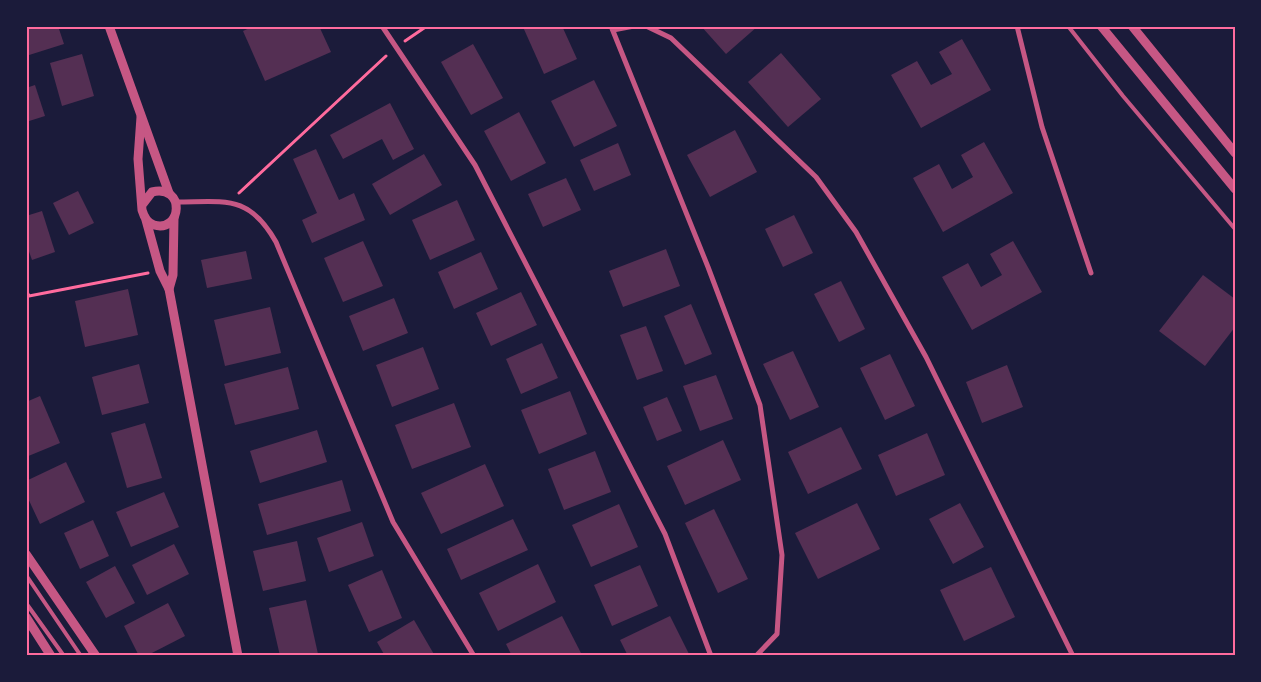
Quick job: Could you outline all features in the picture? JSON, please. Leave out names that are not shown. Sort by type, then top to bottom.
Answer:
[{"type":"street","points":[[109,26],[168,193],[176,202],[173,275],[169,289]]},
{"type":"street","points":[[382,26],[475,165],[665,534],[711,656]]},
{"type":"street","points":[[634,26],[612,28],[708,267],[760,404],[782,555],[777,634],[756,656]]},
{"type":"street","points":[[646,26],[671,38],[816,177],[856,232],[926,357],[1073,656]]},
{"type":"street","points":[[1017,26],[1042,127],[1091,273]]},
{"type":"street","points":[[1101,26],[1235,189]]},
{"type":"street","points":[[1132,26],[1235,153]]},
{"type":"street","points":[[141,117],[138,159],[142,205],[160,271],[169,289],[238,656]]},
{"type":"street","points":[[142,205],[152,192],[163,191],[168,193]]},
{"type":"street","points":[[176,202],[230,202],[238,204],[261,218],[276,242],[393,522],[474,656]]},
{"type":"street","points":[[146,220],[161,226],[171,222],[174,218]]},
{"type":"street","points":[[26,554],[96,656]]},
{"type":"street","points":[[26,618],[50,656]]},
{"type":"lane","points":[[1068,26],[1123,96],[1235,229]]},
{"type":"lane","points":[[26,575],[81,656]]},
{"type":"lane","points":[[26,602],[64,656]]},
{"type":"path","points":[[230,202],[396,47],[427,26]]},
{"type":"path","points":[[26,290],[29,296],[160,271]]},
{"type":"building","points":[[26,26],[58,26],[64,44],[26,56]]},
{"type":"building","points":[[254,26],[319,26],[331,52],[265,81],[243,31]]},
{"type":"building","points":[[562,26],[577,59],[544,74],[523,27]]},
{"type":"building","points":[[701,26],[758,26],[726,54]]},
{"type":"building","points":[[962,39],[991,90],[921,128],[891,75],[917,61],[931,85],[952,74],[939,52]]},
{"type":"building","points":[[473,44],[503,98],[471,115],[441,62]]},
{"type":"building","points":[[781,53],[821,99],[788,127],[748,82]]},
{"type":"building","points":[[82,54],[94,96],[62,106],[50,63]]},
{"type":"building","points":[[594,80],[617,126],[574,147],[551,101]]},
{"type":"building","points":[[35,85],[45,116],[26,122],[26,88]]},
{"type":"building","points":[[390,103],[414,149],[393,160],[382,139],[343,159],[330,135]]},
{"type":"building","points":[[519,112],[546,163],[511,181],[484,131]]},
{"type":"building","points":[[735,130],[757,172],[710,197],[687,155]]},
{"type":"building","points":[[984,142],[1013,193],[943,232],[913,178],[939,164],[952,189],[973,177],[961,155]]},
{"type":"building","points":[[618,143],[631,175],[594,191],[580,160]]},
{"type":"building","points":[[316,149],[339,200],[354,193],[365,220],[312,243],[302,220],[317,213],[293,159]]},
{"type":"building","points":[[424,154],[442,185],[390,215],[372,184]]},
{"type":"building","points":[[566,178],[581,210],[543,227],[528,194]]},
{"type":"building","points":[[78,191],[94,223],[69,235],[53,203]]},
{"type":"building","points":[[457,200],[475,240],[430,260],[412,220]]},
{"type":"building","points":[[42,211],[55,252],[32,260],[26,243],[26,216]]},
{"type":"building","points":[[794,215],[813,253],[783,267],[765,229]]},
{"type":"building","points":[[363,241],[383,286],[343,302],[324,258]]},
{"type":"building","points":[[1013,241],[1042,292],[972,330],[942,277],[968,263],[981,287],[1002,275],[990,254]]},
{"type":"building","points":[[666,249],[680,286],[623,307],[609,271]]},
{"type":"building","points":[[246,251],[252,279],[207,288],[201,260]]},
{"type":"building","points":[[481,252],[498,289],[454,309],[438,272]]},
{"type":"building","points":[[1203,275],[1235,299],[1235,327],[1205,366],[1159,331]]},
{"type":"building","points":[[841,281],[865,329],[839,342],[814,294]]},
{"type":"building","points":[[128,289],[138,335],[85,347],[75,301]]},
{"type":"building","points":[[521,292],[537,325],[491,346],[476,313]]},
{"type":"building","points":[[394,298],[408,333],[363,351],[349,316]]},
{"type":"building","points":[[691,304],[712,354],[685,365],[664,316]]},
{"type":"building","points":[[270,307],[281,353],[225,366],[214,320]]},
{"type":"building","points":[[646,326],[663,371],[637,380],[620,335]]},
{"type":"building","points":[[542,343],[558,378],[521,394],[506,359]]},
{"type":"building","points":[[423,347],[439,389],[392,407],[376,365]]},
{"type":"building","points":[[793,351],[819,407],[790,420],[763,364]]},
{"type":"building","points":[[890,354],[915,406],[885,420],[860,368]]},
{"type":"building","points":[[139,364],[149,403],[102,415],[92,377]]},
{"type":"building","points":[[1007,365],[1023,407],[982,423],[966,382]]},
{"type":"building","points":[[288,367],[299,409],[235,425],[224,384]]},
{"type":"building","points":[[716,375],[733,419],[700,431],[683,386]]},
{"type":"building","points":[[570,391],[587,434],[539,454],[521,410]]},
{"type":"building","points":[[40,396],[60,443],[26,457],[26,402]]},
{"type":"building","points":[[667,397],[682,431],[657,441],[643,407]]},
{"type":"building","points":[[454,403],[471,447],[412,469],[395,425]]},
{"type":"building","points":[[145,423],[162,478],[127,488],[111,433]]},
{"type":"building","points":[[841,427],[862,469],[808,494],[788,452]]},
{"type":"building","points":[[317,430],[327,462],[260,483],[250,451]]},
{"type":"building","points":[[927,433],[945,475],[896,496],[878,455]]},
{"type":"building","points":[[723,440],[741,480],[685,505],[667,466]]},
{"type":"building","points":[[595,451],[611,492],[564,510],[548,469]]},
{"type":"building","points":[[66,462],[85,502],[40,524],[26,494],[26,481]]},
{"type":"building","points":[[485,464],[504,506],[441,534],[421,493]]},
{"type":"building","points":[[342,480],[351,511],[267,535],[258,504]]},
{"type":"building","points":[[164,492],[179,527],[131,547],[116,512]]},
{"type":"building","points":[[857,503],[880,549],[818,579],[795,533]]},
{"type":"building","points":[[960,503],[984,547],[953,564],[929,519]]},
{"type":"building","points":[[619,504],[638,547],[591,567],[572,525]]},
{"type":"building","points":[[714,509],[748,579],[718,593],[685,523]]},
{"type":"building","points":[[513,519],[528,550],[461,580],[447,549]]},
{"type":"building","points":[[93,520],[109,556],[80,569],[64,533]]},
{"type":"building","points":[[362,522],[374,556],[329,572],[317,538]]},
{"type":"building","points":[[297,541],[306,581],[263,591],[253,551]]},
{"type":"building","points":[[174,544],[189,574],[147,595],[132,565]]},
{"type":"building","points":[[538,564],[556,602],[498,631],[479,593]]},
{"type":"building","points":[[640,565],[658,606],[612,626],[594,585]]},
{"type":"building","points":[[115,566],[135,603],[106,618],[86,582]]},
{"type":"building","points":[[991,567],[1015,617],[964,641],[940,590]]},
{"type":"building","points":[[382,570],[402,618],[369,632],[348,585]]},
{"type":"building","points":[[306,600],[318,654],[280,656],[269,608]]},
{"type":"building","points":[[168,603],[185,636],[146,656],[139,656],[124,626]]},
{"type":"building","points":[[562,616],[582,655],[512,656],[506,644]]},
{"type":"building","points":[[670,616],[690,656],[628,656],[620,640]]},
{"type":"building","points":[[414,620],[435,656],[385,656],[377,642]]}]
